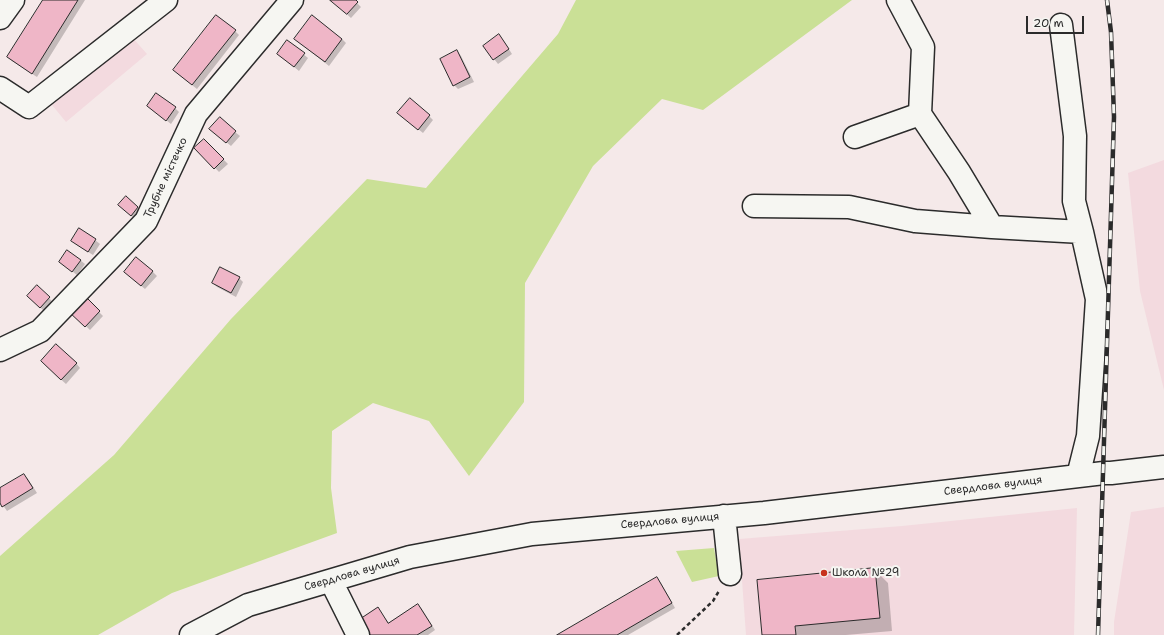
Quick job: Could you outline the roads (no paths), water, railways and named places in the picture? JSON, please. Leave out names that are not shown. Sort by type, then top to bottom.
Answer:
[{"type":"street","points":[[0,18],[13,0]]},
{"type":"street","points":[[0,88],[29,107],[166,0]]},
{"type":"street","name":"Трубне містечко","points":[[0,350],[40,331],[146,222],[196,114],[292,0]]},
{"type":"street","points":[[898,0],[923,47],[920,114],[959,172],[992,227]]},
{"type":"street","points":[[1061,25],[1075,136],[1074,201],[1097,299],[1088,436],[1078,476]]},
{"type":"street","points":[[855,136],[920,114]]},
{"type":"street","points":[[754,206],[849,207],[915,221],[1082,232]]},
{"type":"street","name":"Свердлова вулиця","points":[[191,635],[248,605],[410,557],[532,534],[764,513],[1164,467]]},
{"type":"street","points":[[724,516],[730,574]]},
{"type":"street","points":[[331,581],[358,635]]},
{"type":"railway","points":[[1098,635],[1114,117],[1111,32],[1107,0]]},
{"type":"place","name":"Школа №29","points":[[824,573]]}]
